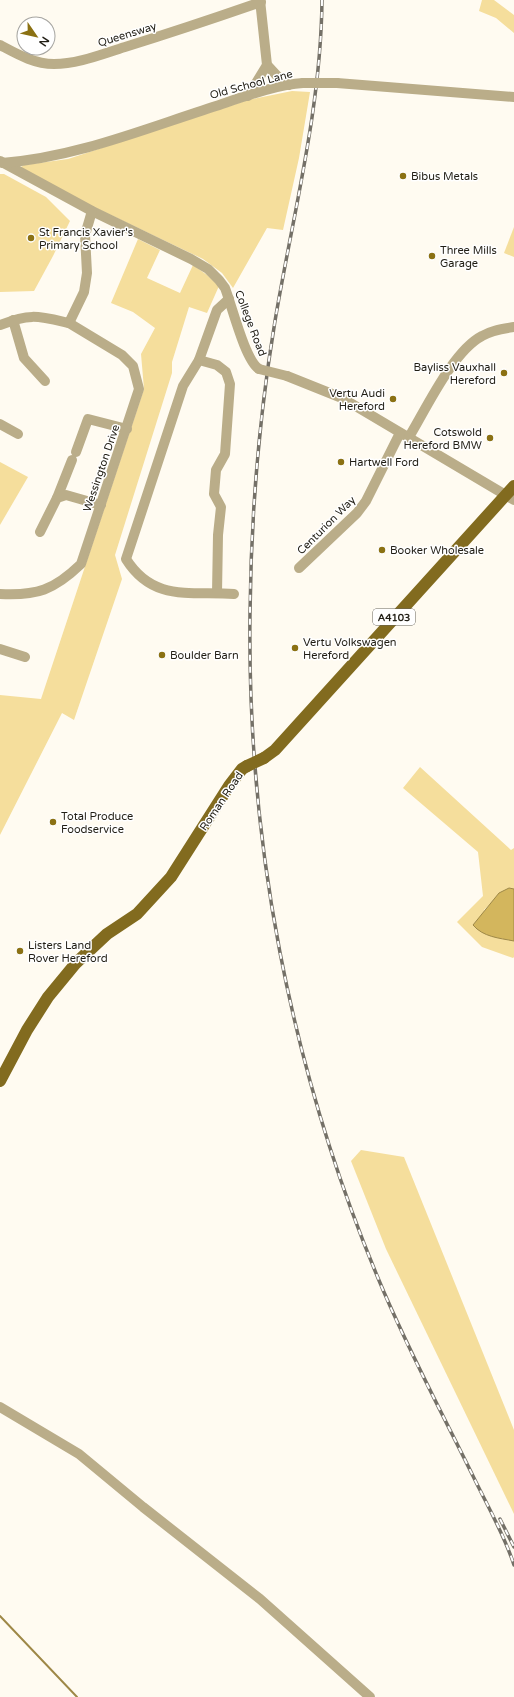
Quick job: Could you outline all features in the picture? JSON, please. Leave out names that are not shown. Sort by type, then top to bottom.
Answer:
[{"type":"main road","name":"Roman Road","points":[[0,1081],[27,1030],[48,997],[76,963],[107,934],[137,914],[171,877],[229,786],[242,769],[264,758],[275,750],[387,624],[510,498],[514,486]]},
{"type":"street","name":"Queensway","points":[[0,45],[31,60],[42,63],[53,64],[77,62],[172,32],[261,1]]},
{"type":"street","points":[[248,96],[267,65],[261,1]]},
{"type":"street","points":[[267,65],[279,78],[289,85]]},
{"type":"street","name":"Old School Lane","points":[[1,162],[30,160],[76,152],[248,96],[289,85],[304,83],[336,83],[514,97]]},
{"type":"street","name":"College Road","points":[[1,162],[92,211],[208,269],[219,280],[229,299],[245,346],[254,364],[260,369],[287,376],[342,398],[510,498]]},
{"type":"street","points":[[0,325],[31,316],[69,323],[84,292],[87,273],[85,235],[92,211]]},
{"type":"street","points":[[229,299],[217,310],[199,360],[183,386],[126,559],[134,572],[147,583],[168,591],[234,594]]},
{"type":"street","points":[[13,320],[24,358],[45,381]]},
{"type":"street","name":"Wessington Drive","points":[[0,594],[23,595],[38,592],[56,585],[80,564],[127,429],[139,389],[133,366],[122,355],[69,323]]},
{"type":"street","name":"Centurion Way","points":[[299,568],[357,513],[404,435],[466,347],[480,336],[494,330],[514,327]]},
{"type":"street","points":[[199,360],[217,365],[226,372],[230,384],[225,454],[216,470],[214,494],[221,507],[218,534],[217,593]]},
{"type":"street","points":[[40,532],[57,498],[88,419],[127,429]]},
{"type":"street","points":[[0,424],[18,434]]},
{"type":"street","points":[[57,498],[66,495],[101,505]]},
{"type":"street","points":[[0,649],[25,656]]},
{"type":"street","points":[[0,1407],[79,1454],[143,1507],[260,1599],[370,1697]]},
{"type":"shaded area","points":[[482,0],[494,0],[514,15],[514,33],[496,18],[479,11]]},
{"type":"shaded area","points":[[292,91],[310,92],[299,158],[283,230],[267,228],[233,288],[222,273],[203,259],[21,170],[21,167],[24,165],[68,159],[248,100]]},
{"type":"shaded area","name":"St Francis Xavier's Primary School","points":[[0,174],[4,174],[46,197],[70,221],[34,291],[0,292]]},
{"type":"shaded area","points":[[514,227],[514,257],[504,253]]},
{"type":"shaded area","points":[[138,239],[160,250],[147,278],[180,293],[193,265],[219,286],[207,313],[189,307],[172,362],[172,373],[115,555],[122,579],[74,720],[62,713],[0,835],[0,695],[41,699],[144,389],[141,354],[155,328],[133,312],[111,303]]},
{"type":"shaded area","points":[[0,462],[28,477],[0,525]]},
{"type":"shaded area","points":[[420,767],[511,850],[514,848],[514,889],[509,888],[505,890],[484,910],[495,937],[514,941],[513,958],[482,947],[457,922],[483,896],[478,852],[403,788]]},
{"type":"shaded area","points":[[509,888],[514,889],[514,941],[486,935],[473,925],[499,893]]},
{"type":"shaded area","points":[[361,1150],[404,1157],[514,1430],[514,1514],[386,1249],[351,1161]]},
{"type":"waterway","points":[[0,1616],[77,1697]]},
{"type":"railway","points":[[322,0],[317,81],[305,161],[269,357],[260,430],[254,503],[250,613],[251,698],[256,783],[266,868],[280,952],[298,1035],[320,1117],[347,1198],[378,1278],[400,1328],[495,1520],[514,1565]]},
{"type":"railway","points":[[500,1519],[514,1547]]},
{"type":"place","name":"Bibus Metals","points":[[403,176]]},
{"type":"place","name":"St Francis Xavier's Primary School","points":[[31,238]]},
{"type":"place","name":"Three Mills Garage","points":[[432,256]]},
{"type":"place","name":"Bayliss Vauxhall Hereford","points":[[504,373]]},
{"type":"place","name":"Vertu Audi Hereford","points":[[393,399]]},
{"type":"place","name":"Cotswold Hereford BMW","points":[[490,438]]},
{"type":"place","name":"Hartwell Ford","points":[[341,462]]},
{"type":"place","name":"Booker Wholesale","points":[[382,550]]},
{"type":"place","name":"Vertu Volkswagen Hereford","points":[[295,648]]},
{"type":"place","name":"Boulder Barn","points":[[162,655]]},
{"type":"place","name":"Total Produce Foodservice","points":[[53,822]]},
{"type":"place","name":"Listers Land Rover Hereford","points":[[20,951]]}]
